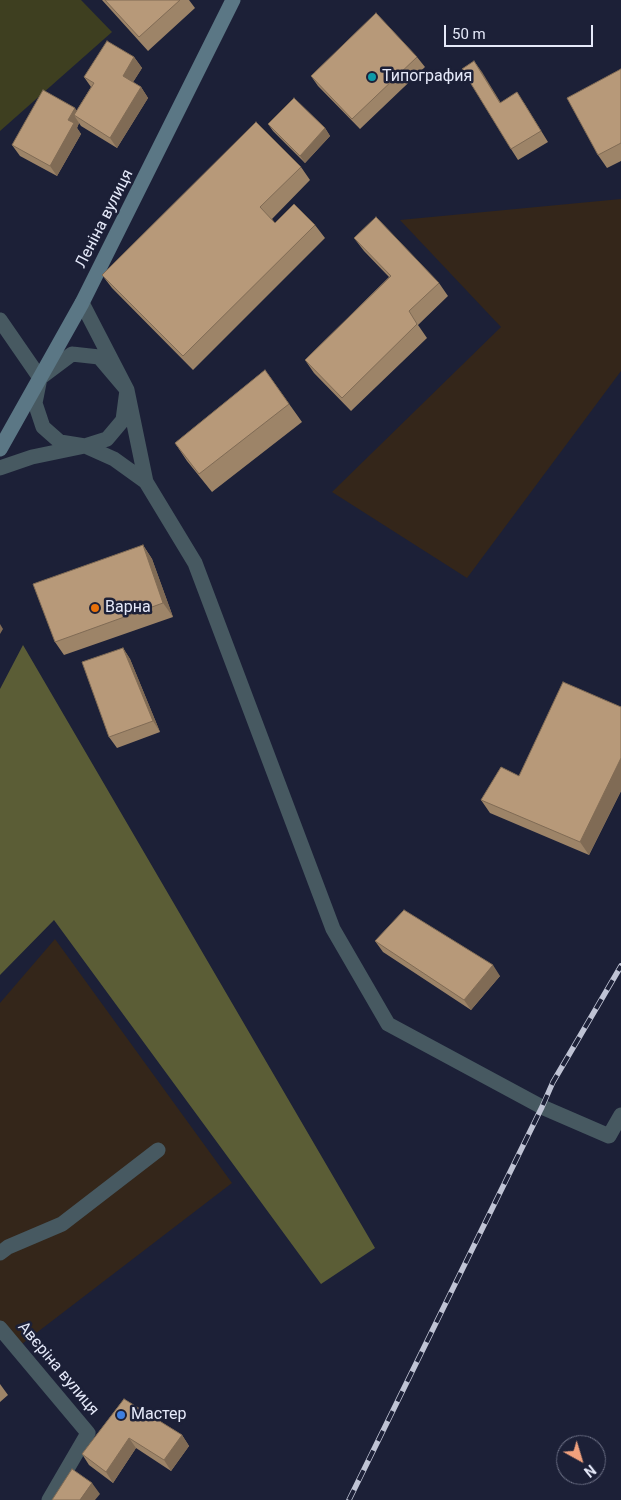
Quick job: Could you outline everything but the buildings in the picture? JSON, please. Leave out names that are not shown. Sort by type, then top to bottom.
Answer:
[{"type":"main road","name":"Леніна вулиця","points":[[0,449],[82,303],[233,0]]},
{"type":"street","points":[[82,303],[127,390],[146,482],[195,563],[333,928],[388,1024],[542,1107],[615,1138],[621,1115]]},
{"type":"street","points":[[0,320],[40,378]]},
{"type":"street","points":[[0,468],[32,457],[85,446],[106,439],[123,420],[127,390],[99,356],[72,354],[40,378],[35,403],[43,427],[60,442],[85,446],[114,460],[146,482]]},
{"type":"street","points":[[0,1253],[8,1247],[62,1224],[158,1150]]},
{"type":"street","name":"Авєріна вулиця","points":[[0,1328],[88,1433],[49,1500]]},
{"type":"shaded area","points":[[621,199],[621,371],[467,578],[332,492],[501,327],[400,220]]},
{"type":"shaded area","points":[[55,939],[232,1183],[18,1347],[0,1328],[0,1003]]},
{"type":"green space","points":[[0,0],[81,0],[112,32],[0,131]]},
{"type":"green space","points":[[23,645],[375,1248],[321,1284],[54,920],[0,975],[0,689]]},
{"type":"railway","points":[[349,1500],[553,1082],[621,966]]},
{"type":"place","name":"Типография","points":[[372,77]]},
{"type":"place","name":"Варна","points":[[95,608]]},
{"type":"place","name":"Мастер","points":[[121,1415]]}]
